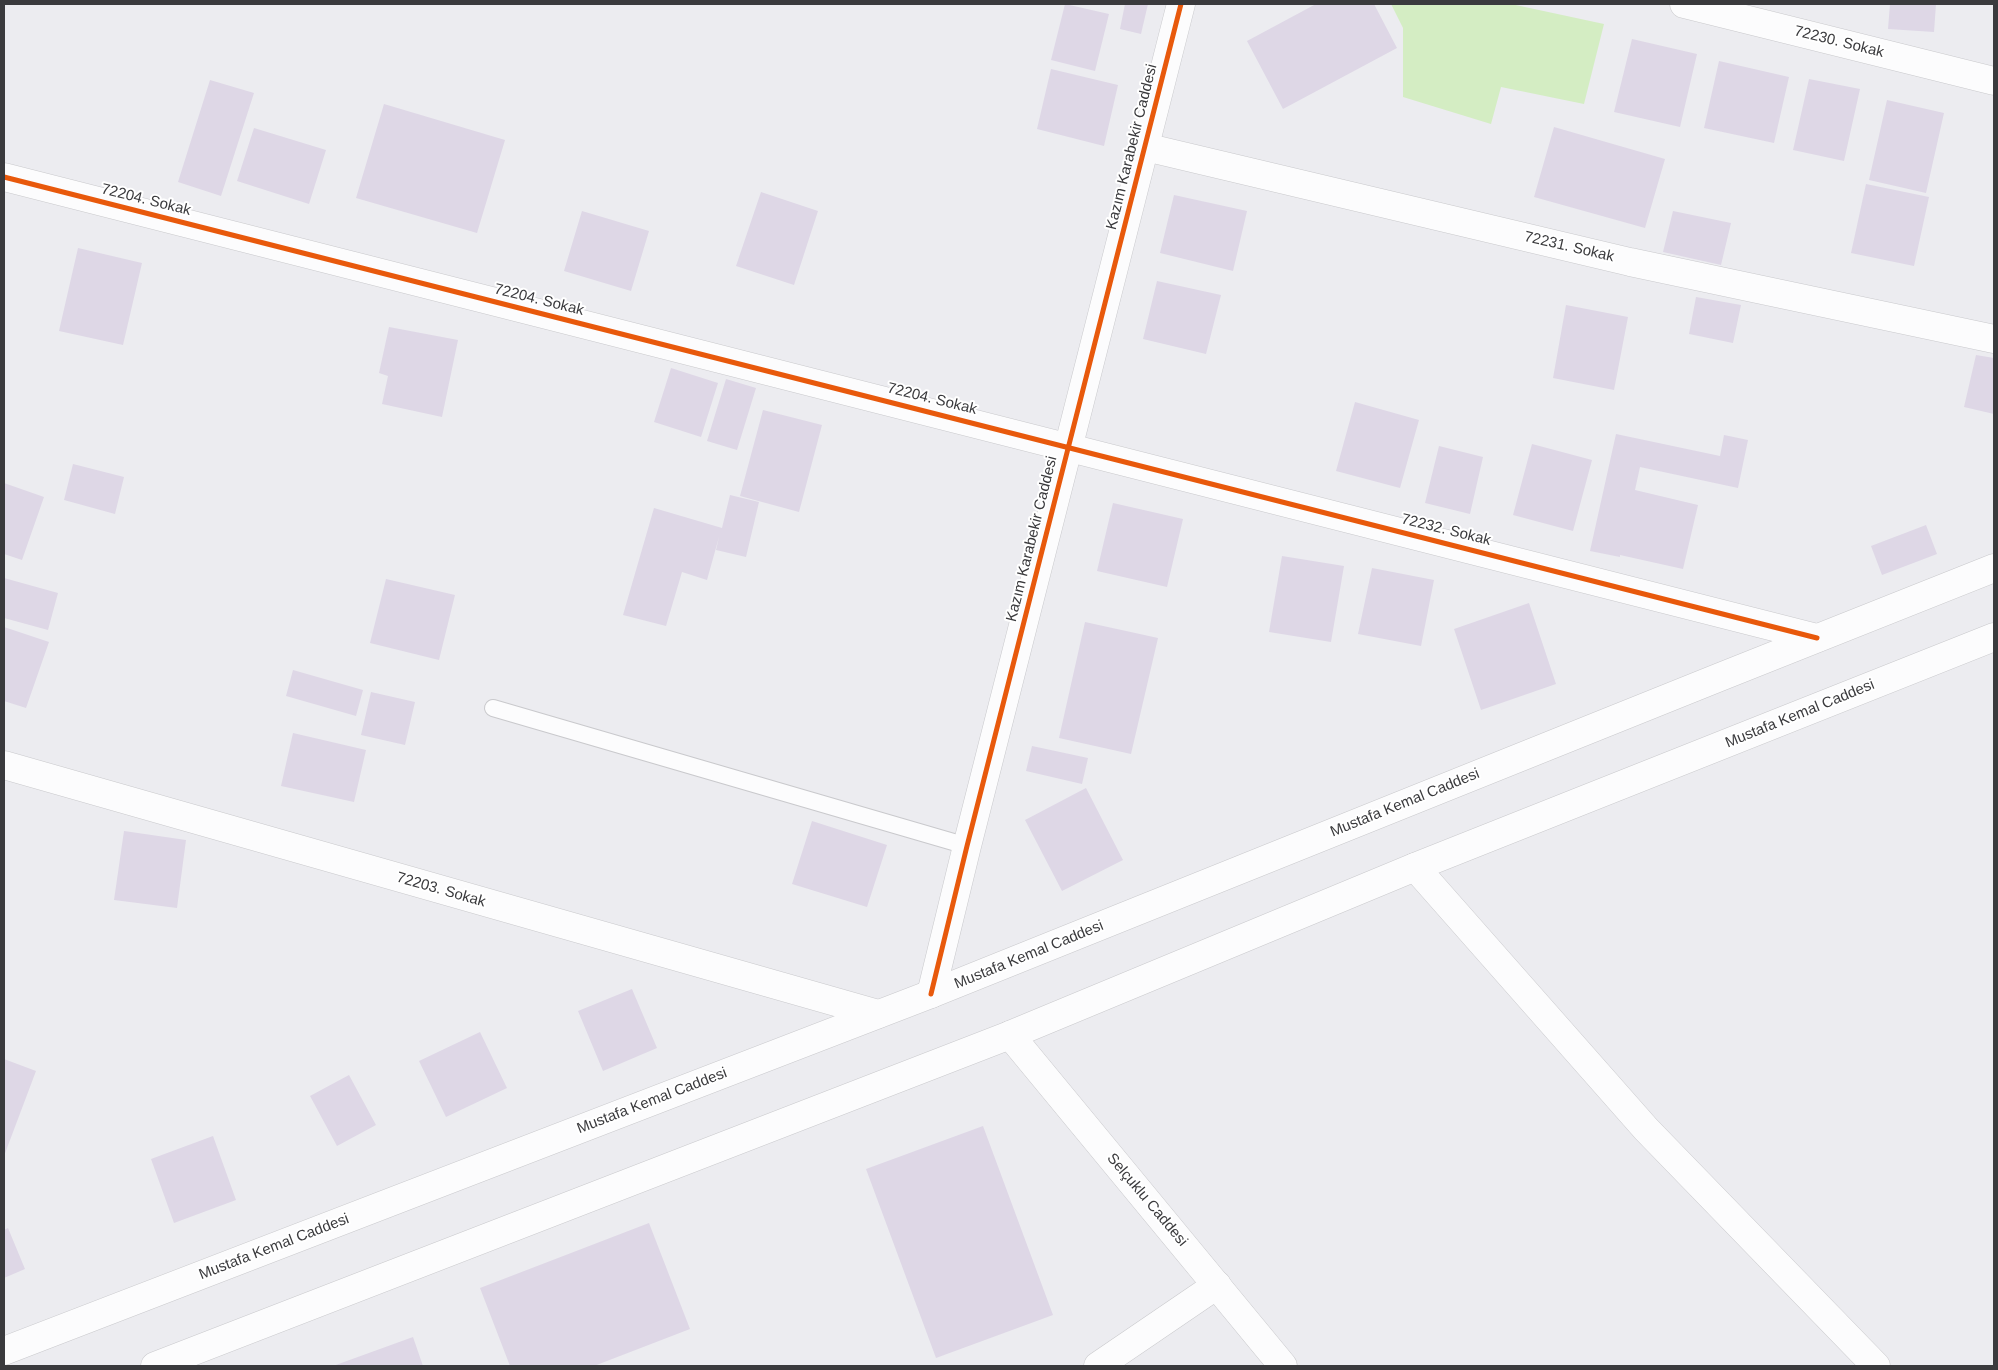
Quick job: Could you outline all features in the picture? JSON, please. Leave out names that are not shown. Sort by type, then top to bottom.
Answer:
[{"type":"street","name":"Kazım Karabekir Caddesi","points":[[931,994],[1181,4]]},
{"type":"street","name":"72230. Sokak","points":[[1684,4],[1994,81]]},
{"type":"street","name":"72231. Sokak","points":[[1145,146],[1630,262],[1994,339]]},
{"type":"street","name":"72204. Sokak","points":[[4,177],[1068,447]]},
{"type":"street","name":"72232. Sokak","points":[[1068,447],[1817,638]]},
{"type":"street","name":"Mustafa Kemal Caddesi","points":[[4,1351],[931,994],[1994,568]]},
{"type":"street","name":"Mustafa Kemal Caddesi","points":[[155,1366],[182,1361],[1010,1035],[1415,867],[1994,637]]},
{"type":"street","name":"72203. Sokak","points":[[4,766],[878,1014]]},
{"type":"street","points":[[1415,867],[1646,1129],[1876,1366]]},
{"type":"street","name":"Selçuklu Caddesi","points":[[1010,1035],[1283,1366]]},
{"type":"street","points":[[1098,1366],[1217,1285]]},
{"type":"lane","points":[[493,708],[967,846]]},
{"type":"green space","points":[[1391,4],[1511,4],[1604,24],[1584,104],[1501,87],[1491,124],[1403,97],[1403,28]]},
{"type":"building","points":[[1065,4],[1109,14],[1095,71],[1051,60]]},
{"type":"building","points":[[1125,4],[1148,4],[1141,34],[1120,29]]},
{"type":"building","points":[[1316,4],[1374,4],[1397,48],[1283,109],[1247,41]]},
{"type":"building","points":[[1890,4],[1936,4],[1934,32],[1888,29]]},
{"type":"building","points":[[1632,39],[1697,54],[1680,127],[1614,112]]},
{"type":"building","points":[[1719,61],[1789,77],[1774,143],[1704,128]]},
{"type":"building","points":[[1051,69],[1118,85],[1104,146],[1037,129]]},
{"type":"building","points":[[1809,79],[1860,89],[1844,161],[1793,150]]},
{"type":"building","points":[[210,80],[254,93],[221,196],[178,182]]},
{"type":"building","points":[[1887,100],[1944,113],[1926,193],[1869,180]]},
{"type":"building","points":[[384,104],[505,140],[477,233],[356,198]]},
{"type":"building","points":[[1554,127],[1665,159],[1645,228],[1534,197]]},
{"type":"building","points":[[254,128],[326,150],[309,204],[237,181]]},
{"type":"building","points":[[1866,184],[1929,197],[1914,266],[1851,253]]},
{"type":"building","points":[[761,192],[818,211],[794,285],[736,266]]},
{"type":"building","points":[[1174,195],[1247,211],[1233,271],[1160,253]]},
{"type":"building","points":[[582,211],[649,231],[631,291],[564,271]]},
{"type":"building","points":[[1673,211],[1731,223],[1721,265],[1663,252]]},
{"type":"building","points":[[78,248],[142,263],[123,345],[59,331]]},
{"type":"building","points":[[1157,281],[1221,295],[1206,354],[1143,339]]},
{"type":"building","points":[[1696,297],[1741,305],[1733,343],[1689,334]]},
{"type":"building","points":[[1566,305],[1628,317],[1614,390],[1553,378]]},
{"type":"building","points":[[389,327],[458,340],[442,417],[382,404],[388,376],[379,373]]},
{"type":"building","points":[[1976,355],[1994,358],[1994,414],[1964,407]]},
{"type":"building","points":[[671,368],[718,383],[701,437],[654,422]]},
{"type":"building","points":[[726,379],[756,388],[737,450],[707,441]]},
{"type":"building","points":[[1355,402],[1419,420],[1400,488],[1336,471]]},
{"type":"building","points":[[763,410],[822,425],[799,512],[740,496]]},
{"type":"building","points":[[1616,434],[1720,456],[1724,435],[1748,440],[1738,488],[1640,467],[1635,490],[1698,505],[1683,569],[1620,555],[1620,557],[1590,551]]},
{"type":"building","points":[[1532,444],[1592,460],[1573,531],[1513,515]]},
{"type":"building","points":[[1439,446],[1483,457],[1470,514],[1425,503]]},
{"type":"building","points":[[73,464],[124,477],[115,514],[64,500]]},
{"type":"building","points":[[4,483],[44,497],[22,560],[4,554]]},
{"type":"building","points":[[730,495],[759,502],[746,557],[716,550],[719,537],[707,580],[682,572],[666,626],[623,615],[654,508],[722,528]]},
{"type":"building","points":[[1113,503],[1183,519],[1167,587],[1097,571]]},
{"type":"building","points":[[1926,525],[1937,554],[1882,575],[1871,546]]},
{"type":"building","points":[[1282,556],[1344,566],[1331,642],[1269,632]]},
{"type":"building","points":[[1372,568],[1434,580],[1421,646],[1358,634]]},
{"type":"building","points":[[4,578],[58,593],[48,630],[4,618]]},
{"type":"building","points":[[386,579],[455,595],[439,660],[370,643]]},
{"type":"building","points":[[1529,603],[1556,684],[1481,710],[1454,629]]},
{"type":"building","points":[[1085,622],[1158,638],[1131,754],[1059,738]]},
{"type":"building","points":[[4,627],[49,642],[26,708],[4,701]]},
{"type":"building","points":[[293,670],[363,690],[356,716],[286,696]]},
{"type":"building","points":[[371,692],[415,702],[405,745],[361,735]]},
{"type":"building","points":[[293,733],[366,750],[354,802],[281,786]]},
{"type":"building","points":[[1032,746],[1088,758],[1082,784],[1026,771]]},
{"type":"building","points":[[1086,788],[1123,860],[1062,891],[1025,820]]},
{"type":"building","points":[[812,821],[887,845],[867,907],[792,884]]},
{"type":"building","points":[[124,831],[186,840],[177,908],[114,900]]},
{"type":"building","points":[[632,989],[657,1048],[603,1071],[578,1011]]},
{"type":"building","points":[[480,1032],[507,1088],[446,1117],[419,1061]]},
{"type":"building","points":[[4,1059],[36,1071],[4,1156]]},
{"type":"building","points":[[349,1075],[376,1125],[337,1146],[310,1096]]},
{"type":"building","points":[[983,1126],[1053,1315],[936,1358],[866,1169]]},
{"type":"building","points":[[213,1136],[236,1200],[174,1223],[151,1159]]},
{"type":"building","points":[[649,1223],[690,1329],[594,1366],[510,1366],[480,1288]]},
{"type":"building","points":[[8,1228],[25,1269],[4,1278],[4,1230]]},
{"type":"building","points":[[413,1337],[423,1366],[333,1366]]},
{"type":"cycle path","points":[[931,994],[1181,4]]},
{"type":"cycle path","points":[[4,177],[1817,638]]}]
